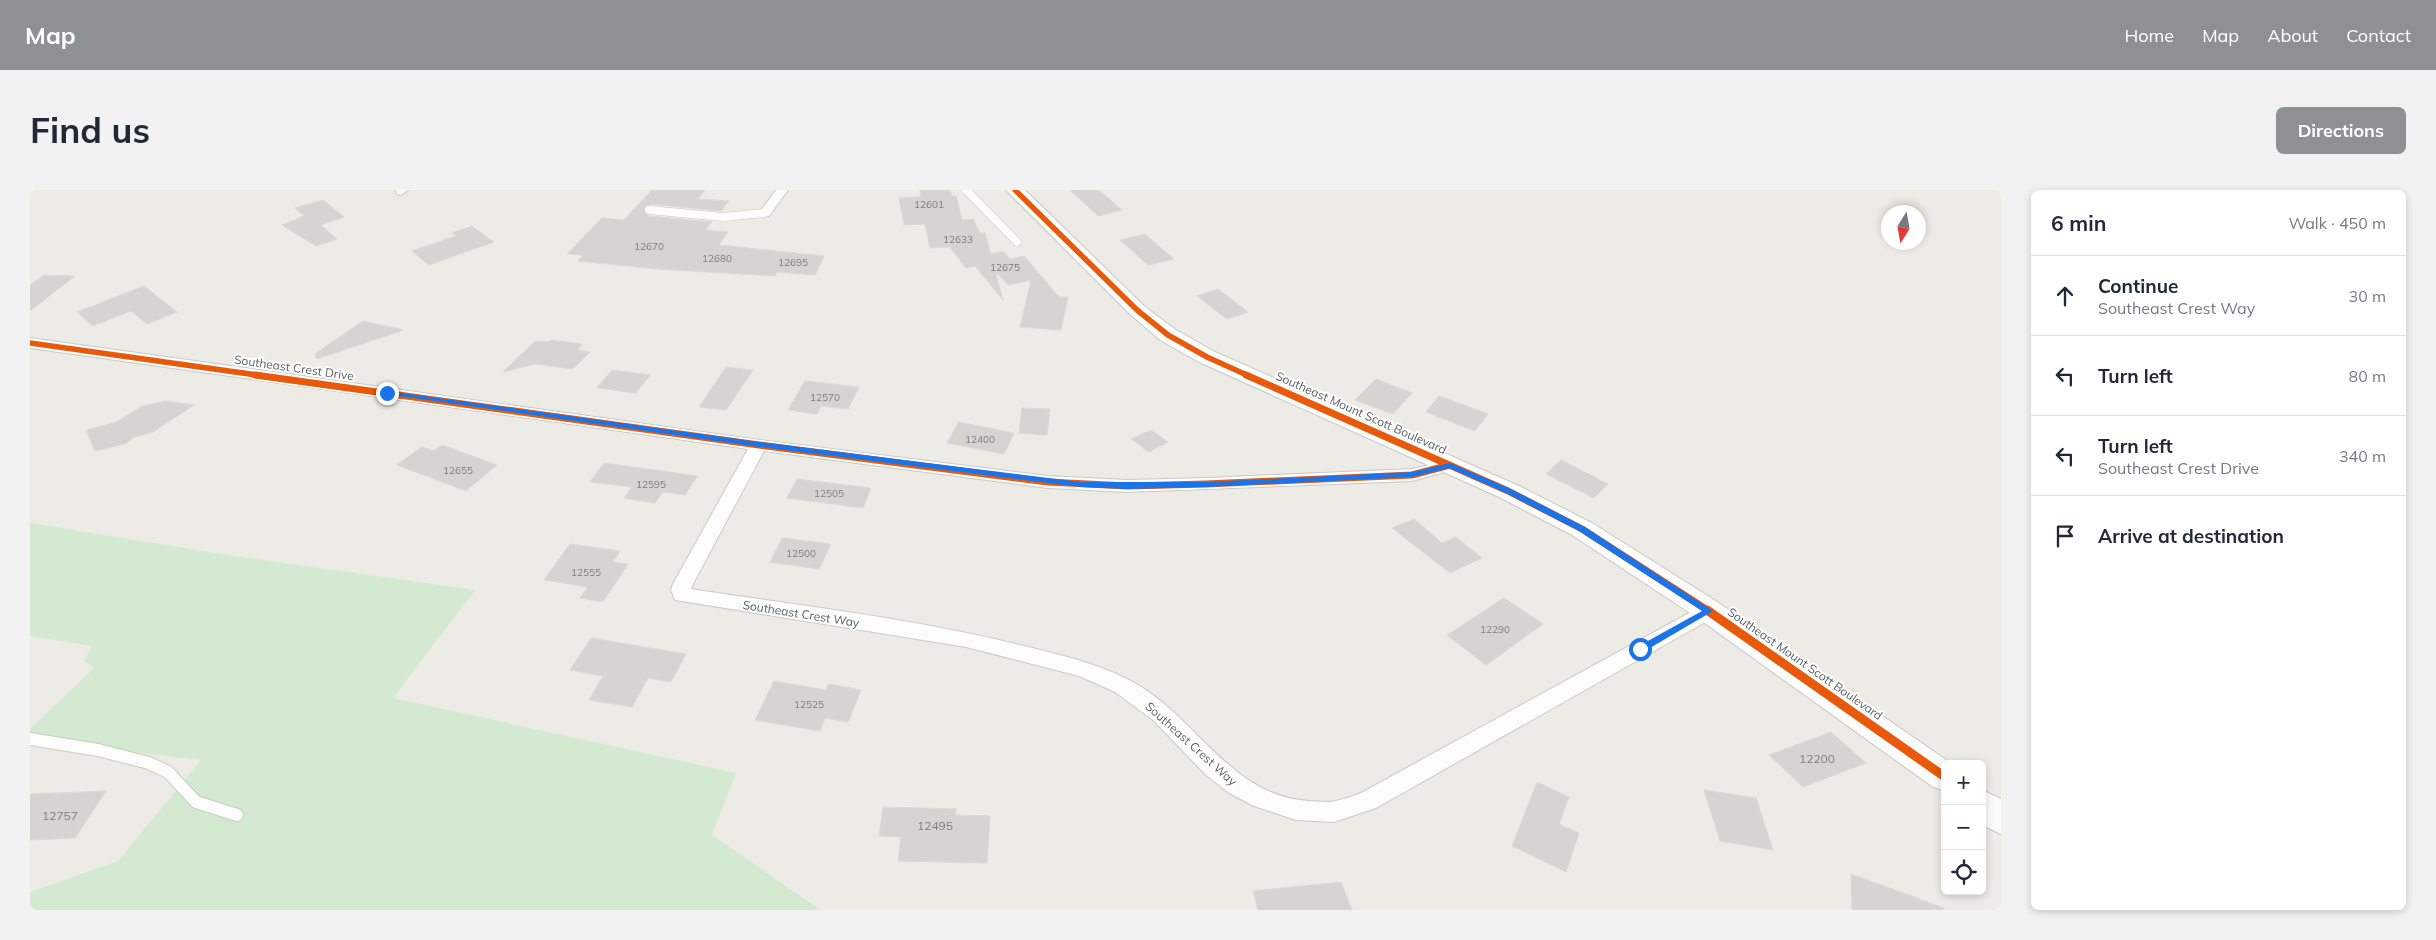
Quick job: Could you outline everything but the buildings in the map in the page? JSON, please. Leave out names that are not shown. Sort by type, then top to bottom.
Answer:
[{"type":"main road","name":"Southeast Mount Scott Boulevard","points":[[1016,190],[1116,290],[1168,335],[1207,357],[1508,491],[1582,529],[1709,611],[1941,774]]},
{"type":"main road","points":[[1986,808],[2001,819]]},
{"type":"street","points":[[765,213],[782,190]]},
{"type":"street","name":"Southeast Crest Drive","points":[[30,343],[759,445],[1048,482],[1127,486],[1412,475],[1450,465]]},
{"type":"street","name":"Southeast Crest Way","points":[[759,445],[683,584],[682,595],[966,639],[1084,669],[1122,686],[1161,714],[1213,767],[1237,786],[1262,799],[1296,810],[1334,812],[1368,801],[1709,611]]},
{"type":"lane","points":[[966,190],[1017,242]]},
{"type":"lane","points":[[649,210],[723,217],[765,213]]},
{"type":"lane","points":[[30,739],[111,753],[151,765],[176,779],[185,792],[202,806],[237,815]]},
{"type":"green space","points":[[30,523],[234,556],[475,590],[393,698],[736,773],[712,835],[821,910],[30,910],[30,892],[118,861],[201,760],[30,740],[30,729],[94,668],[84,661],[92,646],[30,636]]},
{"type":"cycle path","points":[[1015,190],[1137,310],[1168,335],[1207,357],[1508,491],[1582,529],[1709,611],[1941,774]]},
{"type":"cycle path","points":[[30,343],[759,445],[1048,482],[1127,486],[1206,484],[1412,475],[1450,465]]},
{"type":"route","points":[[387,393],[759,445],[1048,482],[1127,486],[1206,484],[1412,475],[1450,465],[1508,491],[1582,529],[1709,611],[1640,649]]}]
